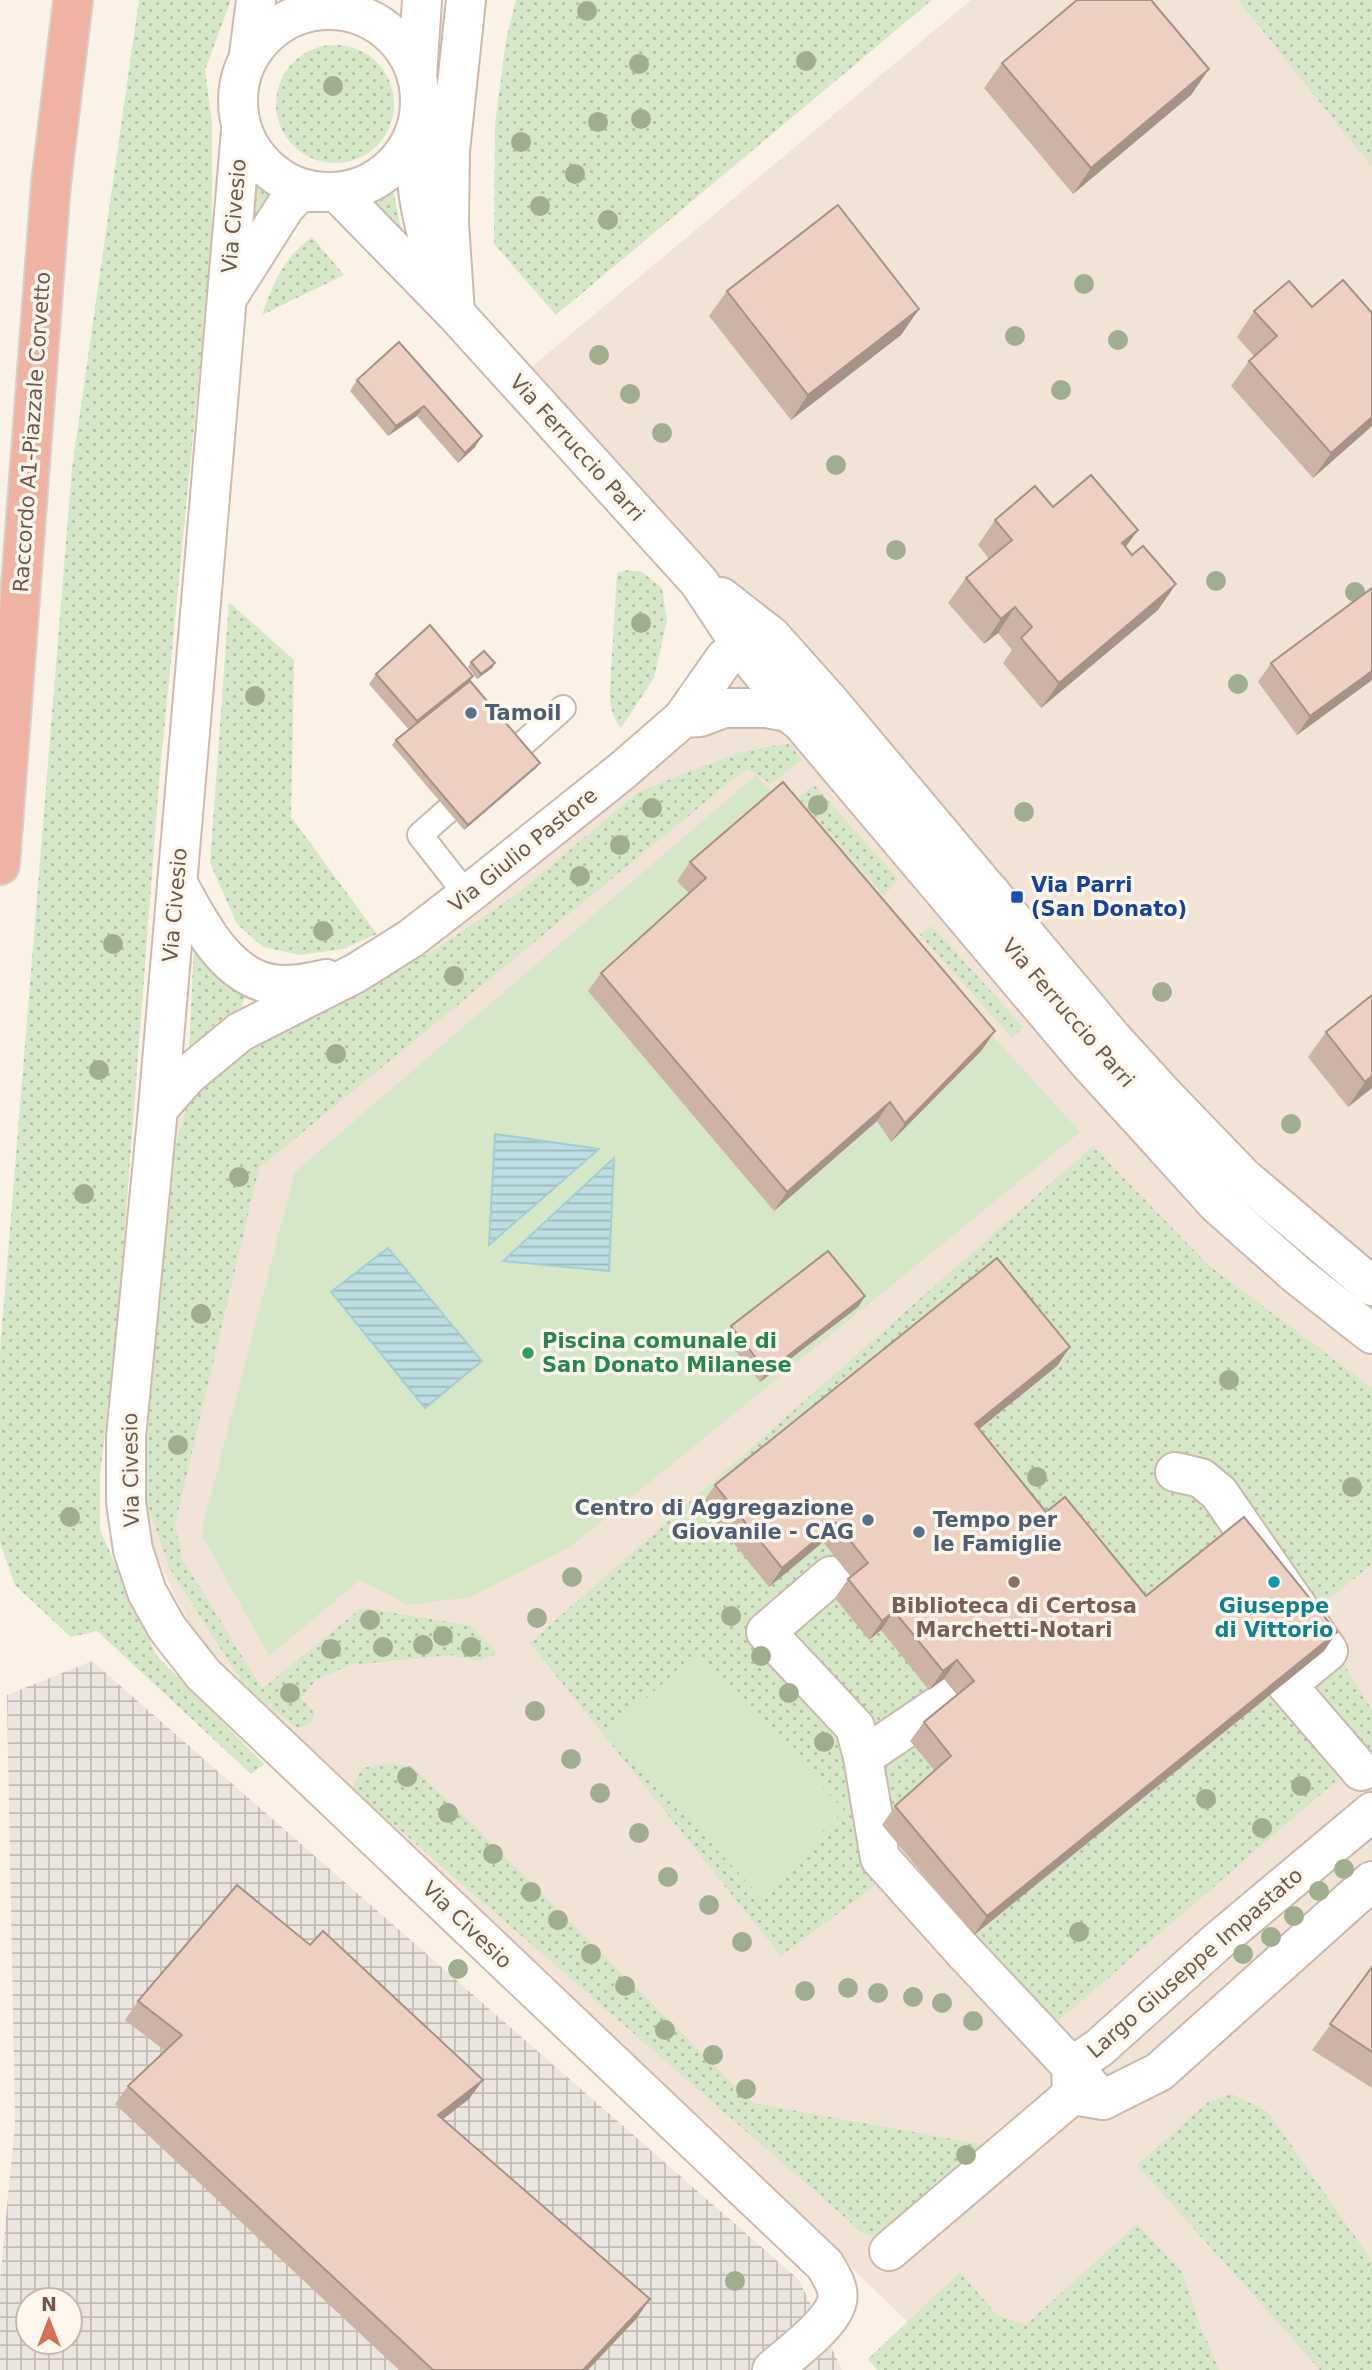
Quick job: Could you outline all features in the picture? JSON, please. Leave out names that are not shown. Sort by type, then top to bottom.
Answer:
[{"type":"highway","name":"Raccordo A1-Piazzale Corvetto","points":[[0,865],[51,184],[73,0]]},
{"type":"street","points":[[249,55],[256,0]]},
{"type":"street","name":"Via Ferruccio Parri","points":[[417,77],[422,0]]},
{"type":"street","points":[[455,313],[449,223],[450,151],[466,0]]},
{"type":"street","name":"Via Ferruccio Parri","points":[[333,3],[380,25],[398,41],[410,59],[417,77],[420,115],[404,154],[384,174],[359,187],[337,192],[315,192],[291,185],[260,163],[241,131],[237,95],[241,73],[260,40],[285,20],[333,3]]},
{"type":"street","name":"Via Civesio","points":[[241,131],[158,1109],[127,1437],[127,1502],[133,1550],[147,1592],[167,1628],[203,1674],[825,2265],[835,2281],[837,2301],[827,2319],[772,2370]]},
{"type":"street","name":"Via Ferruccio Parri","points":[[414,135],[416,183],[424,230],[455,313]]},
{"type":"street","name":"Via Civesio","points":[[226,300],[266,234],[299,192],[337,192]]},
{"type":"street","name":"Via Ferruccio Parri","points":[[337,192],[455,313],[699,582],[761,655],[792,683],[927,844],[951,870],[970,885],[977,904],[1152,1132],[1217,1204],[1297,1276],[1372,1334]]},
{"type":"street","name":"Via Giulio Pastore","points":[[158,1109],[188,1075],[240,1032],[356,973],[410,939],[467,895],[622,771],[682,718],[725,658],[735,653],[761,655],[742,695],[724,708],[700,717],[682,718]]},
{"type":"street","name":"Via Ferruccio Parri","points":[[761,655],[801,722],[977,904],[1113,1039],[1242,1177],[1372,1286]]},
{"type":"street","name":"Via Giulio Pastore","points":[[724,708],[766,708],[788,712],[801,722]]},
{"type":"street","name":"Via Giulio Pastore","points":[[177,882],[204,930],[225,956],[246,973],[270,984],[298,985],[356,973]]},
{"type":"street","points":[[1152,1132],[1154,1119],[1164,1095]]},
{"type":"street","points":[[1175,1472],[1201,1478],[1219,1493],[1328,1651],[1287,1685],[1361,1771]]},
{"type":"street","points":[[831,1576],[766,1632],[855,1727],[863,1757],[880,1858],[1082,2087]]},
{"type":"street","points":[[863,1757],[956,1694]]},
{"type":"street","name":"Largo Giuseppe Impastato","points":[[1082,2087],[1099,2048],[1218,1941],[1372,1812]]},
{"type":"street","points":[[889,2251],[1082,2087],[1159,2072],[1372,1881]]},
{"type":"street","points":[[1218,1941],[1261,1983]]},
{"type":"lane","points":[[467,895],[420,835],[563,708]]},
{"type":"shaded area","points":[[971,0],[1372,0],[1372,2370],[958,2370],[204,1647],[179,1604],[146,1533],[135,1490],[171,1118],[189,1085],[726,691],[718,633],[505,389]]},
{"type":"shaded area","points":[[92,1661],[799,2280],[842,2370],[0,2370],[0,2280],[15,2124],[7,1695]]},
{"type":"green space","points":[[139,0],[231,0],[205,70],[212,123],[212,243],[159,782],[117,1331],[100,1475],[100,1530],[156,1655],[264,1764],[251,1774],[97,1631],[71,1637],[15,1585],[0,1543],[0,1351],[72,469]]},
{"type":"green space","points":[[516,0],[932,0],[556,315],[494,244],[495,125],[506,40]]},
{"type":"green space","points":[[1238,0],[1372,0],[1372,167]]},
{"type":"green space","points":[[335,45],[357,50],[377,62],[389,82],[394,104],[389,126],[377,146],[357,158],[335,163],[313,158],[293,146],[281,126],[276,104],[281,82],[293,62],[313,50]]},
{"type":"green space","points":[[390,176],[404,243],[362,196]]},
{"type":"green space","points":[[250,179],[280,193],[245,247]]},
{"type":"green space","points":[[312,237],[344,275],[262,315],[287,262]]},
{"type":"green space","points":[[628,570],[642,572],[662,588],[667,620],[654,678],[621,728],[612,710],[610,689],[617,573]]},
{"type":"green space","points":[[229,602],[294,660],[291,817],[377,934],[343,949],[300,955],[263,947],[237,924],[210,863]]},
{"type":"green space","points":[[790,743],[801,760],[771,784],[749,769],[731,781],[259,1168],[175,1524],[183,1560],[262,1689],[361,1608],[469,1625],[498,1653],[479,1661],[450,1655],[349,1665],[316,1680],[301,1698],[315,1714],[310,1724],[298,1728],[247,1690],[170,1569],[147,1504],[144,1470],[173,1154],[189,1099],[248,1048],[281,1033],[436,949],[520,892],[637,793],[746,751]]},
{"type":"green space","name":"Piscina comunale di San Donato Milanese","points":[[756,775],[1080,1132],[570,1547],[470,1597],[408,1605],[360,1580],[269,1656],[201,1533],[295,1172]]},
{"type":"green space","points":[[814,785],[898,879],[884,896],[798,797]]},
{"type":"green space","points":[[932,926],[1023,1027],[1012,1038],[920,935]]},
{"type":"green space","points":[[194,947],[215,975],[245,994],[242,1007],[215,1025],[189,1049]]},
{"type":"green space","points":[[1093,1146],[1208,1265],[1372,1388],[1372,1564],[1312,1612],[1372,1710],[1372,1750],[1027,2048],[881,1881],[781,1956],[530,1643]]},
{"type":"green space","points":[[698,1654],[844,1810],[760,1896],[607,1731]]},
{"type":"green space","points":[[390,1763],[411,1766],[752,2103],[980,2144],[992,2156],[885,2236],[864,2234],[352,1788],[362,1768]]},
{"type":"green space","points":[[1232,2094],[1268,2112],[1372,2261],[1372,2370],[1320,2370],[1137,2165],[1208,2102]]},
{"type":"green space","points":[[1137,2224],[1182,2272],[1219,2370],[877,2370],[868,2359],[960,2272],[997,2315],[1026,2325]]},
{"type":"water","points":[[495,1134],[599,1149],[489,1245]]},
{"type":"water","points":[[614,1158],[609,1271],[503,1261]]},
{"type":"water","points":[[388,1248],[482,1361],[425,1408],[331,1292]]},
{"type":"building","points":[[1077,0],[1151,0],[1209,69],[1091,168],[1002,63]]},
{"type":"building","points":[[838,205],[919,309],[808,395],[727,291]]},
{"type":"building","points":[[1343,280],[1372,313],[1372,417],[1331,453],[1249,361],[1277,336],[1254,311],[1289,281],[1312,307]]},
{"type":"building","points":[[399,342],[482,436],[465,453],[424,406],[396,426],[357,380]]},
{"type":"building","points":[[1091,475],[1138,530],[1122,543],[1132,555],[1143,546],[1176,584],[1059,683],[1021,638],[1032,627],[1015,607],[1001,619],[966,578],[1012,540],[995,520],[1035,486],[1053,507]]},
{"type":"building","points":[[1372,588],[1372,671],[1310,716],[1271,663]]},
{"type":"building","points":[[430,625],[473,676],[417,721],[376,674]]},
{"type":"building","points":[[484,651],[495,663],[481,674],[471,662]]},
{"type":"building","points":[[470,681],[540,763],[468,825],[396,740]]},
{"type":"building","points":[[783,782],[995,1031],[905,1123],[890,1102],[787,1192],[601,973],[706,878],[690,862]]},
{"type":"building","points":[[1372,995],[1372,1076],[1365,1082],[1326,1032]]},
{"type":"building","points":[[828,1251],[865,1296],[767,1372],[731,1326]]},
{"type":"building","points":[[997,1258],[1070,1347],[975,1424],[1046,1512],[1065,1497],[1146,1596],[1244,1517],[1337,1632],[987,1916],[895,1806],[951,1756],[924,1722],[974,1681],[957,1660],[943,1671],[894,1611],[882,1621],[848,1579],[868,1563],[836,1523],[782,1568],[715,1485]]},
{"type":"building","points":[[237,1885],[310,1945],[323,1931],[483,2080],[438,2115],[650,2299],[583,2370],[433,2370],[128,2086],[182,2035],[138,2001]]},
{"type":"building","points":[[1372,1967],[1372,2052],[1330,2024]]},
{"type":"place","name":"Tamoil","points":[[471,713]]},
{"type":"place","name":"Via Parri (San Donato)","points":[[1017,897]]},
{"type":"place","name":"Piscina comunale di San Donato Milanese","points":[[528,1353]]},
{"type":"place","name":"Centro di Aggregazione Giovanile - CAG","points":[[868,1520]]},
{"type":"place","name":"Tempo per le Famiglie","points":[[919,1532]]},
{"type":"place","name":"Biblioteca di Certosa Marchetti-Notari","points":[[1014,1582]]},
{"type":"place","name":"Giuseppe di Vittorio","points":[[1274,1582]]}]
